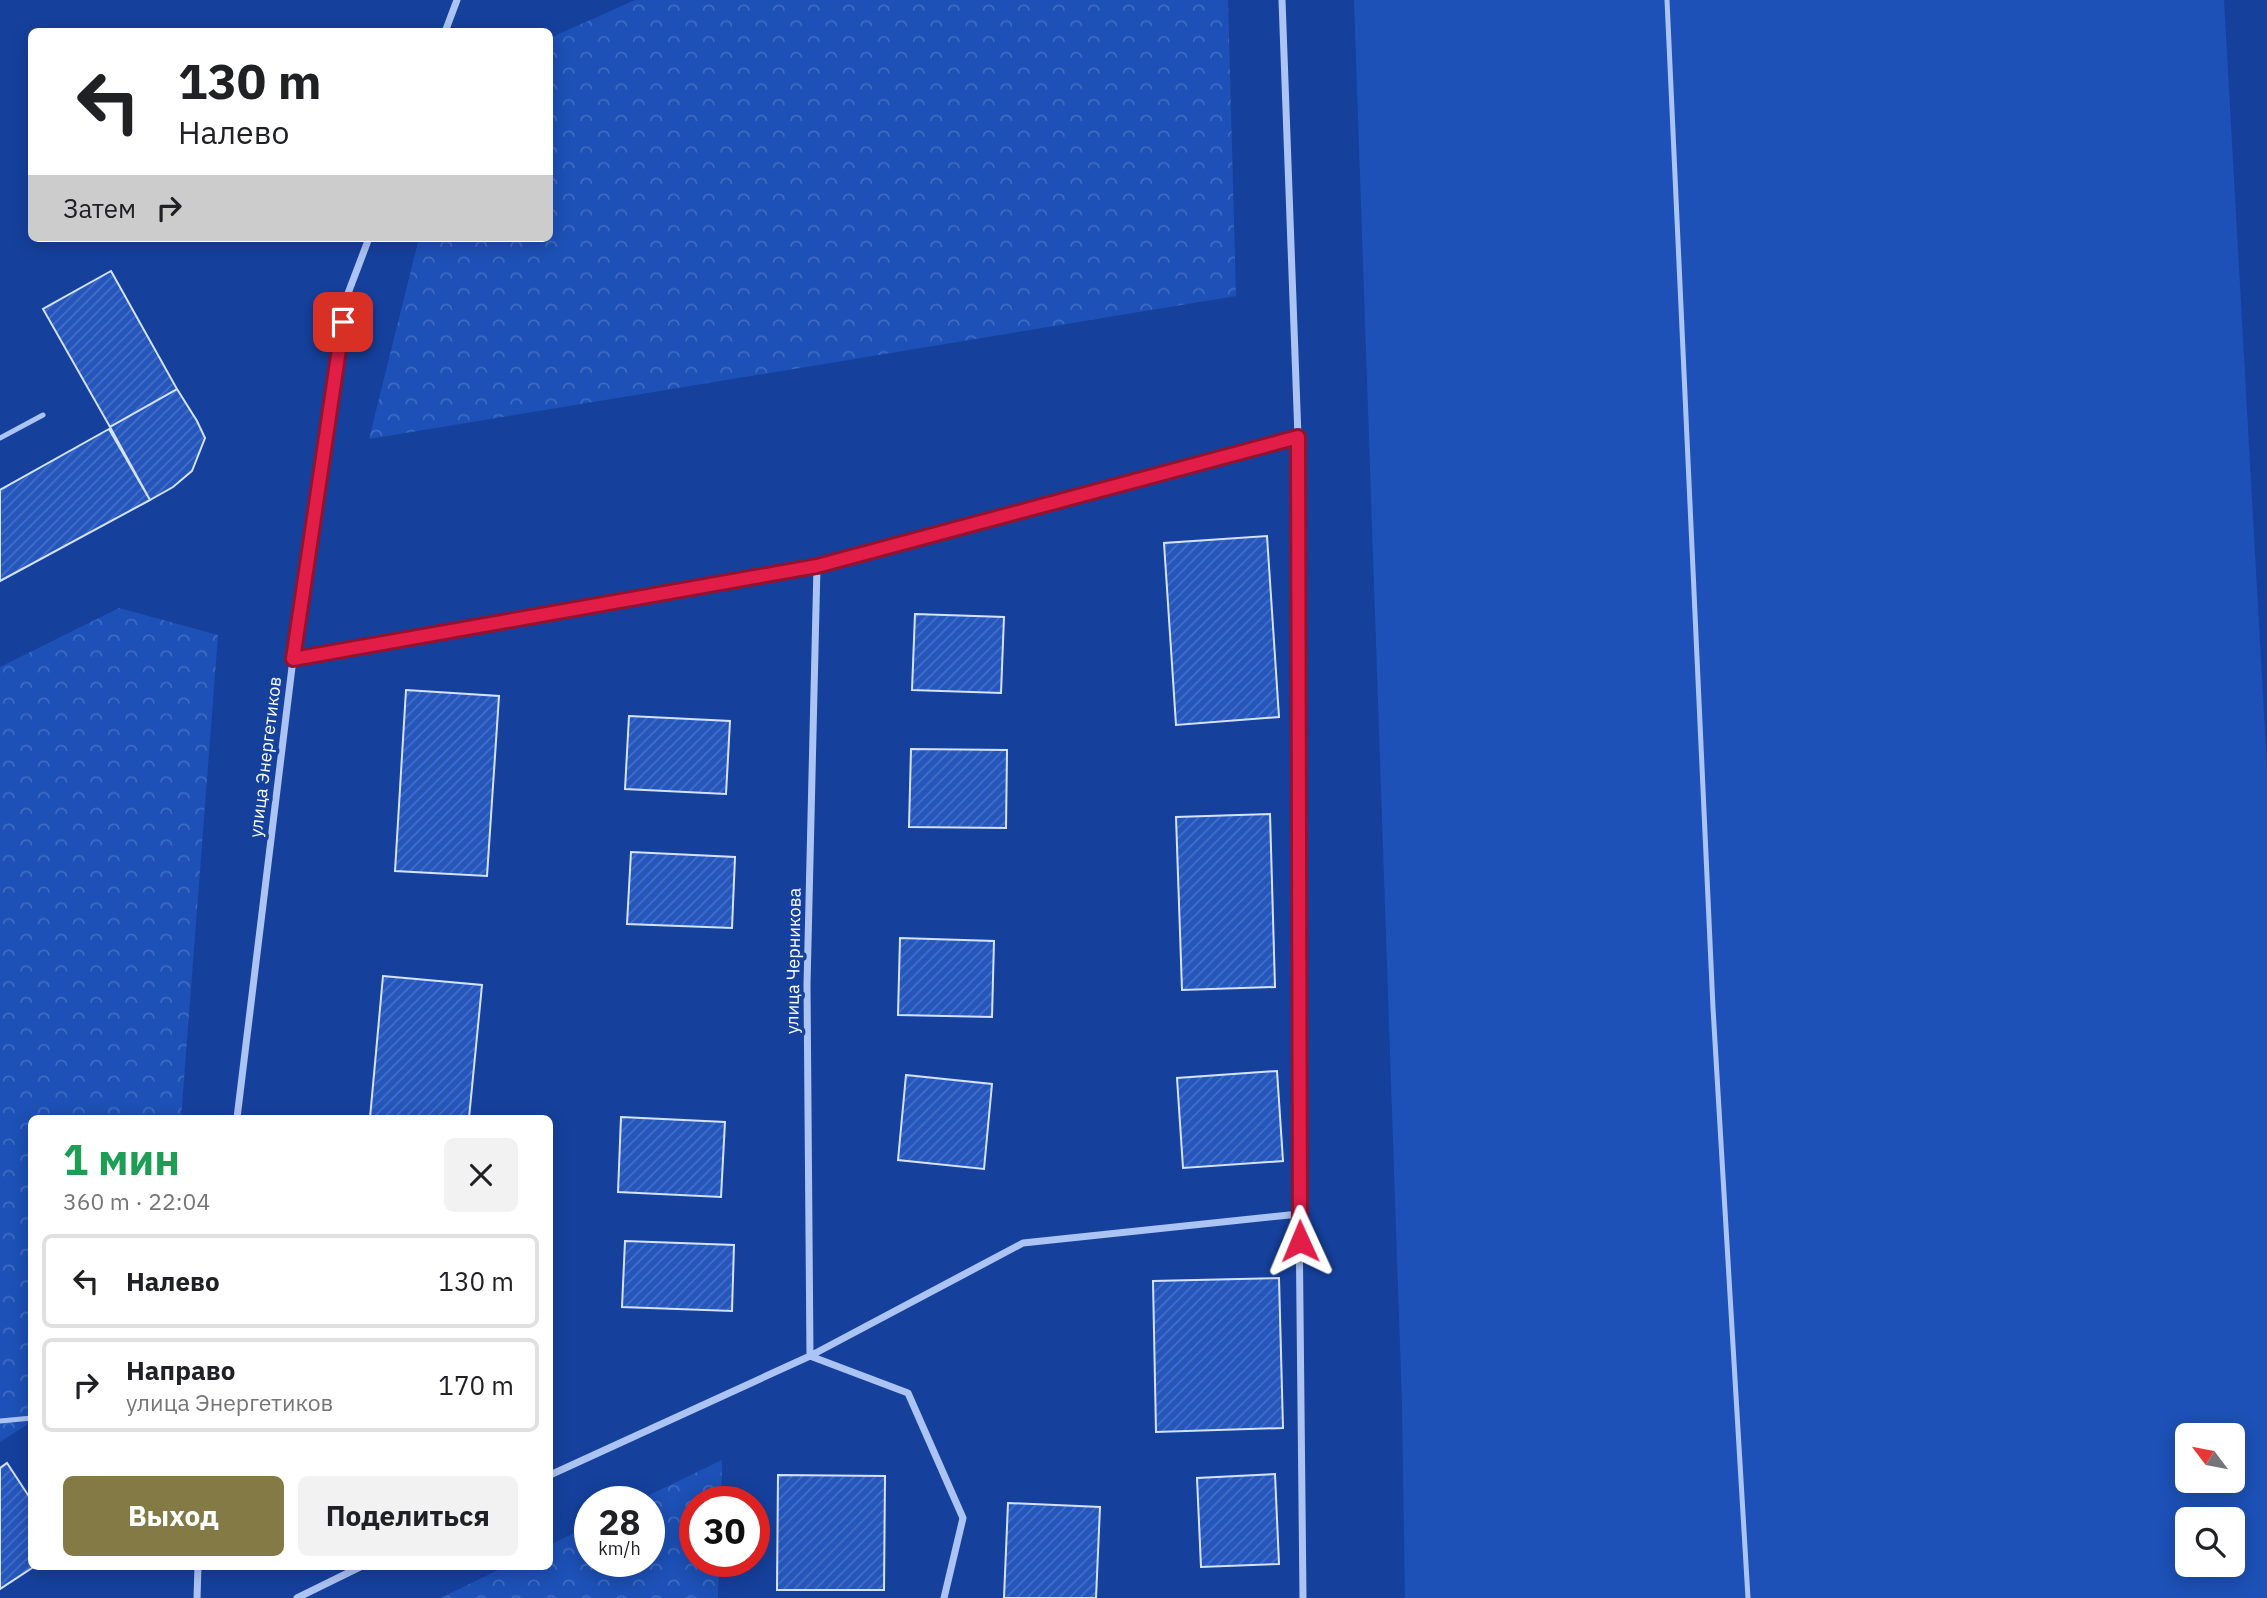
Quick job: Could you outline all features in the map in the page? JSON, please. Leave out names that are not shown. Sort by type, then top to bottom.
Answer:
[{"type":"street","points":[[446,28],[457,0]]},
{"type":"street","points":[[1282,0],[1298,437],[1299,1214],[1303,1598]]},
{"type":"street","name":"улица Энергетиков","points":[[237,1115],[293,659],[347,296],[367,242]]},
{"type":"street","points":[[293,659],[817,566],[1298,437]]},
{"type":"street","name":"улица Черникова","points":[[810,1356],[807,985],[817,566]]},
{"type":"street","points":[[553,1474],[810,1356],[1024,1243],[1299,1214]]},
{"type":"street","points":[[810,1356],[908,1392],[963,1518],[944,1598]]},
{"type":"street","points":[[197,1598],[198,1570]]},
{"type":"street","points":[[298,1598],[354,1570]]},
{"type":"lane","points":[[1667,0],[1712,994],[1748,1598]]},
{"type":"lane","points":[[0,438],[43,415]]},
{"type":"lane","points":[[0,1421],[28,1418]]},
{"type":"green space","points":[[635,0],[1228,0],[1236,296],[369,439],[418,242],[553,242],[553,37]]},
{"type":"green space","points":[[1354,0],[2224,0],[2267,767],[2267,1598],[1405,1598],[1402,1404]]},
{"type":"green space","points":[[119,608],[218,635],[181,1115],[28,1115],[28,1424],[0,1442],[0,667]]},
{"type":"green space","points":[[722,1460],[721,1486],[679,1486],[679,1577],[719,1577],[718,1598],[441,1598],[498,1570],[553,1570],[553,1544],[574,1533],[574,1577],[665,1577],[665,1487]]},
{"type":"building","points":[[111,271],[177,389],[110,427],[43,309]]},
{"type":"building","points":[[177,389],[205,438],[192,471],[173,487],[150,500],[110,427]]},
{"type":"building","points":[[109,429],[150,500],[0,581],[0,490]]},
{"type":"building","points":[[1267,536],[1279,717],[1176,725],[1164,543]]},
{"type":"building","points":[[915,614],[1004,617],[1001,693],[912,690]]},
{"type":"building","points":[[406,690],[499,696],[487,876],[395,871]]},
{"type":"building","points":[[629,716],[730,721],[726,794],[625,789]]},
{"type":"building","points":[[911,749],[1007,750],[1006,828],[909,827]]},
{"type":"building","points":[[1270,814],[1275,987],[1182,990],[1176,817]]},
{"type":"building","points":[[631,852],[735,857],[732,928],[627,924]]},
{"type":"building","points":[[900,938],[994,941],[992,1017],[898,1015]]},
{"type":"building","points":[[383,976],[482,985],[469,1115],[370,1115]]},
{"type":"building","points":[[1277,1071],[1283,1161],[1183,1168],[1177,1078]]},
{"type":"building","points":[[906,1075],[992,1084],[984,1169],[898,1160]]},
{"type":"building","points":[[621,1117],[725,1122],[721,1197],[618,1192]]},
{"type":"building","points":[[625,1241],[734,1245],[732,1311],[622,1307]]},
{"type":"building","points":[[1279,1278],[1283,1428],[1156,1432],[1153,1281]]},
{"type":"building","points":[[7,1463],[28,1495],[29,1570],[0,1589],[0,1468]]},
{"type":"building","points":[[1275,1474],[1279,1564],[1201,1567],[1197,1478]]},
{"type":"building","points":[[778,1475],[885,1476],[884,1590],[777,1590]]},
{"type":"building","points":[[1008,1503],[1100,1507],[1096,1598],[1004,1598]]},
{"type":"route","points":[[343,322],[293,659],[817,566],[1298,437],[1300,1241]]}]
